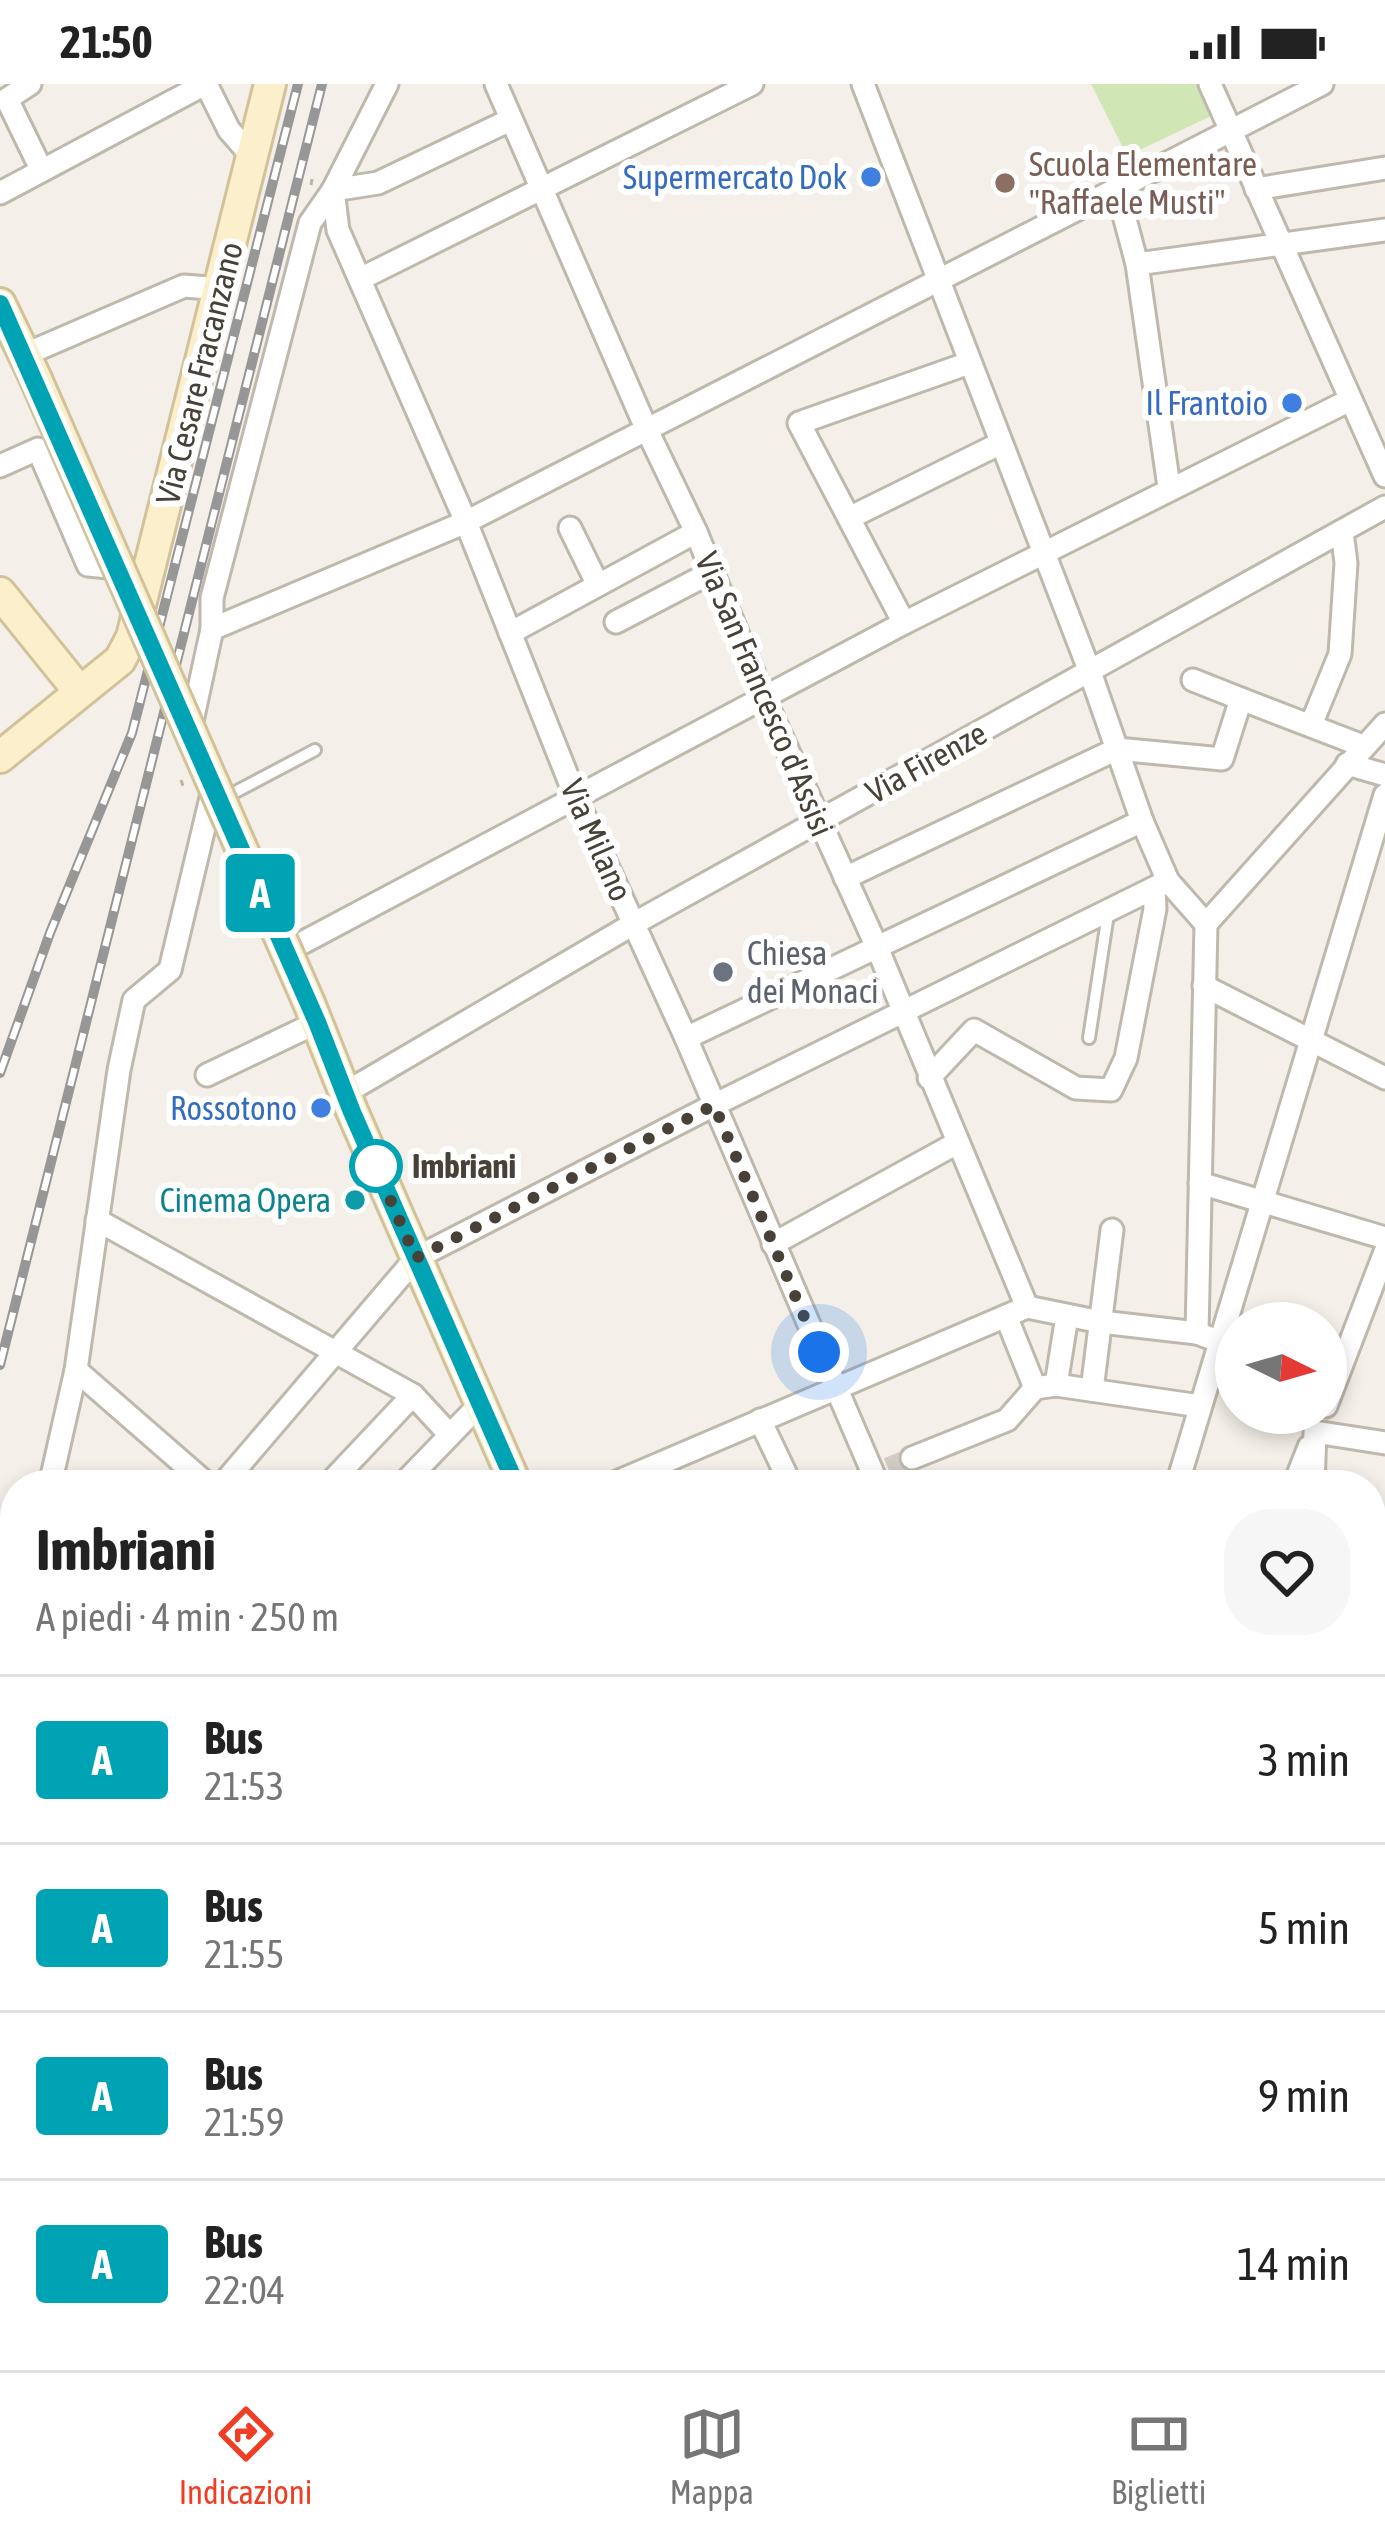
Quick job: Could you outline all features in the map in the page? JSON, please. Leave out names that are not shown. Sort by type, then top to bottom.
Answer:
[{"type":"street","points":[[30,84],[7,99],[41,169]]},
{"type":"street","points":[[0,193],[206,84],[230,130],[250,154]]},
{"type":"street","name":"Via Cesare Fracanzano","points":[[79,691],[120,660],[132,637],[270,84]]},
{"type":"street","points":[[53,1470],[76,1370],[134,1000],[170,970],[217,773],[208,740],[191,715],[212,629],[212,598],[310,223],[333,190],[387,84]]},
{"type":"street","name":"Via San Francesco d'Assisi","points":[[496,84],[876,945],[957,1143],[1045,1386]]},
{"type":"street","points":[[360,279],[752,84]]},
{"type":"street","points":[[863,84],[1090,672],[1161,885],[1126,1058],[1111,1090],[1076,1088],[974,1030],[929,1078]]},
{"type":"street","points":[[1210,84],[1385,476]]},
{"type":"street","points":[[212,629],[466,522],[1231,131],[1298,90],[1322,84]]},
{"type":"street","points":[[333,190],[378,183],[510,120]]},
{"type":"street","points":[[1256,189],[1385,168]]},
{"type":"street","points":[[1118,189],[1137,264],[1169,488]]},
{"type":"street","name":"Via Milano","points":[[333,190],[338,230],[466,522],[576,798],[686,1038],[834,1388],[876,1470]]},
{"type":"street","points":[[1137,264],[1385,230]]},
{"type":"street","points":[[29,366],[184,286],[221,289]]},
{"type":"street","points":[[0,304],[510,1470]]},
{"type":"street","points":[[904,623],[799,423],[969,363]]},
{"type":"street","points":[[302,943],[904,623],[1350,400]]},
{"type":"street","points":[[849,518],[999,444]]},
{"type":"street","points":[[0,466],[38,449],[88,565],[150,571]]},
{"type":"street","name":"Via Firenze","points":[[345,1094],[635,923],[1385,507]]},
{"type":"street","points":[[569,528],[598,585]]},
{"type":"street","points":[[510,633],[695,532]]},
{"type":"street","points":[[1311,725],[1340,654],[1346,563],[1342,532]]},
{"type":"street","points":[[616,622],[712,572]]},
{"type":"street","points":[[0,593],[79,691],[0,757]]},
{"type":"street","points":[[1193,680],[1363,746]]},
{"type":"street","points":[[845,878],[1118,748],[1222,759],[1241,699]]},
{"type":"street","points":[[1197,1333],[1205,924],[1385,724]]},
{"type":"street","points":[[1346,764],[1385,775]]},
{"type":"street","points":[[1238,1302],[1262,1202],[1385,795]]},
{"type":"street","points":[[686,1038],[1142,821]]},
{"type":"street","points":[[1161,885],[1205,924]]},
{"type":"street","points":[[235,1470],[416,1258],[901,1011],[1161,885]]},
{"type":"street","points":[[1204,986],[1385,1078]]},
{"type":"street","points":[[208,1075],[313,1012]]},
{"type":"street","points":[[773,1244],[957,1143]]},
{"type":"street","points":[[1200,1184],[1385,1238]]},
{"type":"street","points":[[97,1220],[413,1395],[449,1435]]},
{"type":"street","points":[[1093,1390],[1112,1230]]},
{"type":"street","points":[[1347,1339],[1385,1252]]},
{"type":"street","points":[[645,1470],[1016,1311],[1197,1333],[1215,1341]]},
{"type":"street","points":[[911,1458],[1007,1420],[1045,1386],[1067,1316]]},
{"type":"street","points":[[76,1370],[191,1470]]},
{"type":"street","points":[[1181,1470],[1215,1373]]},
{"type":"street","points":[[1045,1386],[1200,1406]]},
{"type":"street","points":[[342,1470],[413,1395]]},
{"type":"street","points":[[415,1470],[481,1403]]},
{"type":"street","points":[[760,1420],[784,1470]]},
{"type":"street","points":[[1347,1428],[1385,1443]]},
{"type":"street","points":[[1300,1470],[1314,1434]]},
{"type":"street","points":[[1315,1470],[1319,1434]]},
{"type":"lane","points":[[208,807],[315,750]]},
{"type":"lane","points":[[1090,1038],[1108,910]]},
{"type":"green space","points":[[1091,84],[1198,84],[1213,115],[1127,156]]},
{"type":"tunnel","points":[[888,1468],[912,1458]]},
{"type":"railway","points":[[0,1073],[50,933],[132,733],[298,84]]},
{"type":"railway","points":[[0,1365],[322,84]]},
{"type":"bus line","name":"A","points":[[0,304],[509,1470]]},
{"type":"place","name":"Supermercato Dok","points":[[871,177]]},
{"type":"place","name":"Scuola Elementare \"Raffaele Musti\"","points":[[1005,183]]},
{"type":"place","name":"Il Frantoio","points":[[1292,403]]},
{"type":"place","name":"Chiesa dei Monaci","points":[[723,972]]},
{"type":"place","name":"Rossotono","points":[[321,1108]]},
{"type":"place","name":"Imbriani","points":[[376,1166]]},
{"type":"place","name":"Cinema Opera","points":[[355,1200]]},
{"type":"route","points":[[376,1166],[370,1154],[416,1258],[714,1105],[819,1352]]}]
